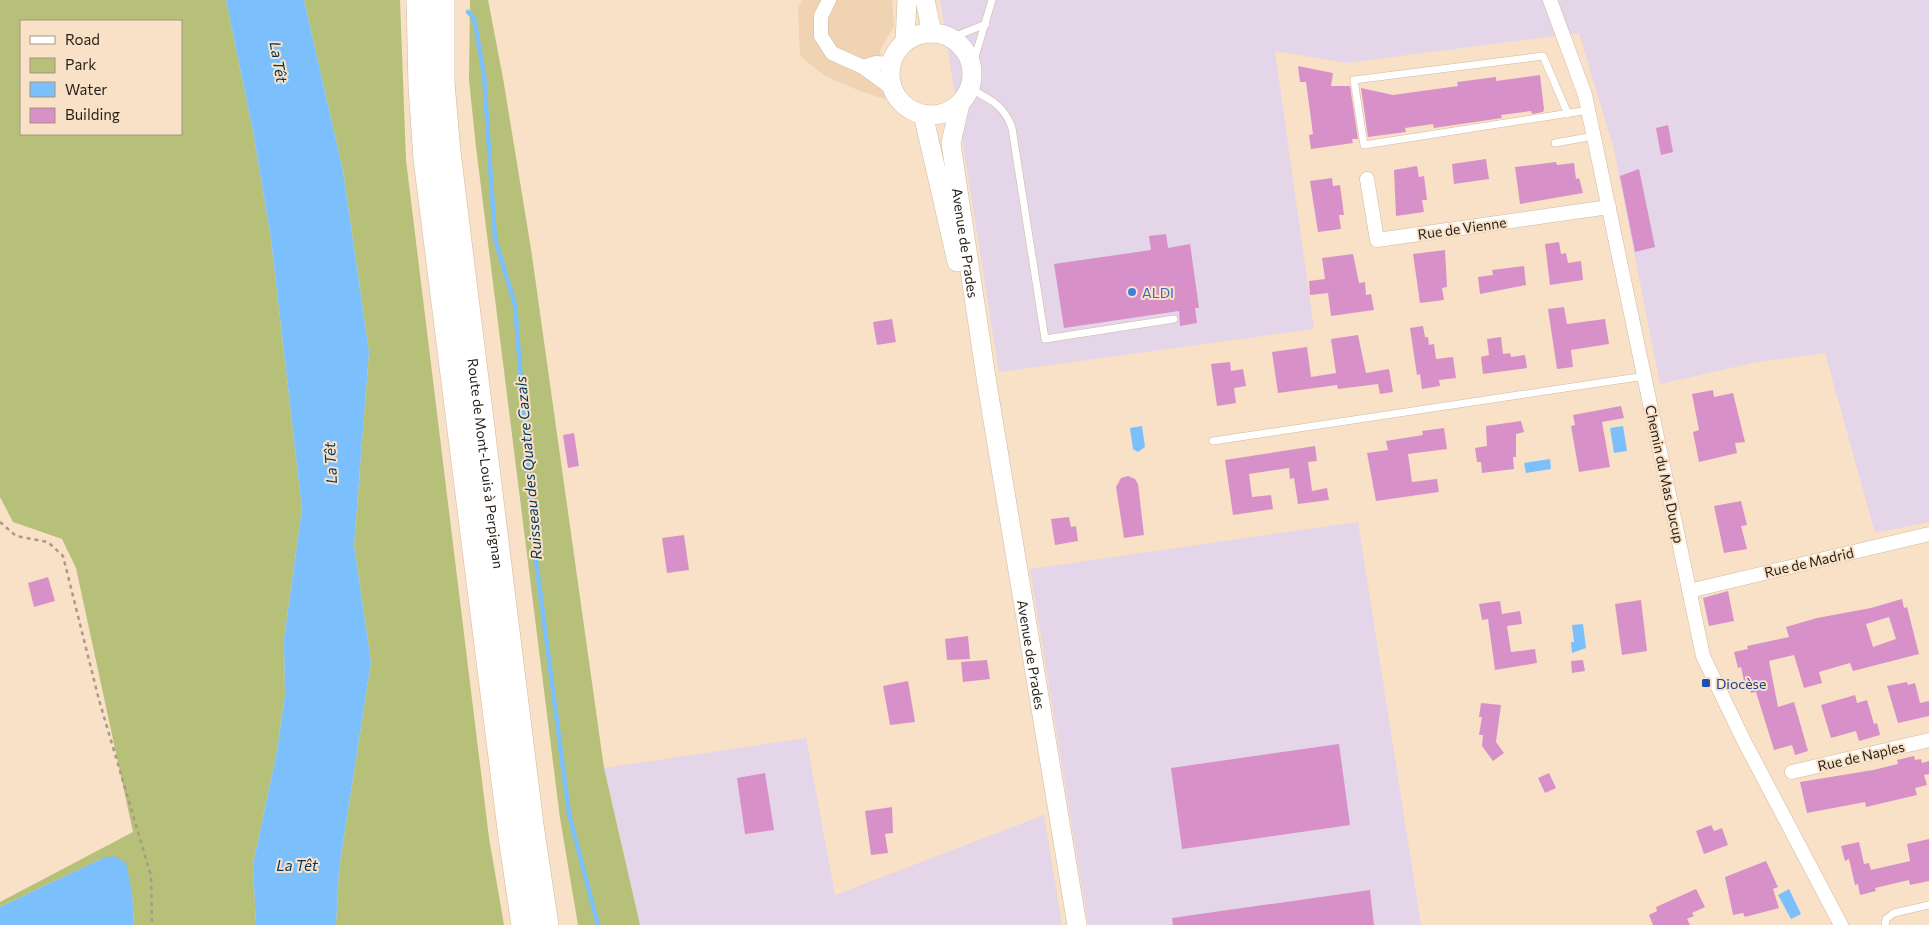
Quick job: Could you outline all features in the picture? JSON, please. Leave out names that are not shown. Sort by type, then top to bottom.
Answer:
[{"type":"highway","name":"Route de Mont-Louis à Perpignan","points":[[419,0],[420,87],[426,159],[503,779],[524,925]]},
{"type":"highway","name":"Route de Mont-Louis à Perpignan","points":[[442,0],[442,82],[448,152],[525,776],[546,925]]},
{"type":"main road","points":[[905,42],[907,0]]},
{"type":"main road","points":[[924,0],[932,33]]},
{"type":"main road","points":[[932,33],[951,38],[967,54],[972,67],[965,96],[949,111],[936,115],[910,110],[900,101],[893,90],[892,64],[897,52],[905,42],[922,34],[932,33]]},
{"type":"main road","name":"Avenue de Prades","points":[[965,96],[951,143],[987,384],[1077,925]]},
{"type":"main road","name":"Avenue de Prades","points":[[923,114],[987,384]]},
{"type":"street","points":[[829,0],[821,16],[821,36],[832,53],[863,67],[893,90]]},
{"type":"street","name":"Chemin du Mas Ducup","points":[[1550,0],[1589,110],[1703,656],[1744,741],[1841,925]]},
{"type":"street","points":[[863,67],[876,63],[892,64]]},
{"type":"street","name":"Rue de Vienne","points":[[1367,179],[1377,240],[1609,207]]},
{"type":"street","name":"Rue de Madrid","points":[[1689,591],[1929,534]]},
{"type":"street","name":"Rue de Naples","points":[[1792,772],[1929,740]]},
{"type":"lane","points":[[972,67],[992,0]]},
{"type":"lane","points":[[951,38],[986,24]]},
{"type":"lane","points":[[1568,114],[1542,56],[1354,80],[1364,145],[1568,114],[1589,110]]},
{"type":"lane","points":[[965,96],[994,100],[1002,107],[1012,128],[1045,338],[1174,319]]},
{"type":"lane","points":[[1555,143],[1594,136]]},
{"type":"lane","points":[[1213,441],[1645,376]]},
{"type":"lane","points":[[1885,925],[1886,919],[1894,913],[1929,905]]},
{"type":"path","points":[[0,522],[16,536],[48,542],[63,556],[99,700],[151,876],[152,925]]},
{"type":"shaded area","points":[[802,0],[892,0],[894,26],[880,50],[888,100],[860,91],[825,76],[800,56],[798,7]]},
{"type":"shaded area","points":[[940,0],[1929,0],[1929,522],[1875,533],[1825,353],[1757,362],[1660,384],[1614,150],[1579,33],[1346,63],[1275,51],[1314,329],[999,372]]},
{"type":"shaded area","points":[[1358,522],[1421,925],[1088,925],[1030,569]]},
{"type":"shaded area","points":[[806,738],[835,895],[1044,815],[1062,925],[640,925],[604,768]]},
{"type":"green space","points":[[0,0],[226,0],[253,131],[271,239],[302,509],[284,639],[285,695],[277,751],[253,865],[256,925],[134,925],[132,893],[103,858],[0,907],[0,902],[133,832],[76,568],[62,539],[13,522],[0,497]]},
{"type":"green space","points":[[304,0],[400,0],[406,160],[489,838],[504,925],[336,925],[339,869],[371,662],[354,545],[369,352],[343,171]]},
{"type":"green space","points":[[470,0],[488,0],[503,78],[531,249],[604,768],[640,925],[578,925],[560,818],[476,147],[469,80]]},
{"type":"water","name":"La Têt","points":[[226,0],[304,0],[343,171],[369,352],[354,545],[371,662],[339,869],[336,925],[256,925],[253,865],[277,751],[285,695],[284,639],[302,509],[271,239],[253,131]]},
{"type":"water","points":[[1142,426],[1145,447],[1138,452],[1133,449],[1130,428]]},
{"type":"water","points":[[1623,426],[1627,451],[1614,453],[1610,428]]},
{"type":"water","points":[[1550,459],[1551,469],[1526,473],[1524,463]]},
{"type":"water","points":[[1583,624],[1586,648],[1572,653],[1571,642],[1574,642],[1572,625]]},
{"type":"water","points":[[114,856],[126,863],[132,893],[134,925],[0,925],[0,907],[103,858]]},
{"type":"water","points":[[1789,889],[1801,914],[1791,919],[1778,895]]},
{"type":"building","points":[[1298,66],[1333,73],[1331,86],[1350,86],[1358,139],[1352,139],[1353,143],[1311,149],[1309,135],[1313,134],[1306,82],[1300,82]]},
{"type":"building","points":[[1540,75],[1543,112],[1532,114],[1531,111],[1501,115],[1502,118],[1434,128],[1433,124],[1405,128],[1406,132],[1368,137],[1361,88],[1393,95],[1458,86],[1457,82],[1496,77],[1496,81]]},
{"type":"building","points":[[1668,125],[1673,152],[1661,155],[1656,128]]},
{"type":"building","points":[[1486,159],[1489,179],[1454,184],[1452,164]]},
{"type":"building","points":[[1556,162],[1557,165],[1574,163],[1576,179],[1579,178],[1583,193],[1520,204],[1515,167]]},
{"type":"building","points":[[1417,166],[1419,177],[1424,176],[1427,200],[1422,200],[1424,212],[1396,216],[1394,170]]},
{"type":"building","points":[[1639,169],[1655,247],[1635,252],[1620,176]]},
{"type":"building","points":[[1332,178],[1333,186],[1340,185],[1344,215],[1339,215],[1341,229],[1318,232],[1310,181]]},
{"type":"building","name":"ALDI","points":[[1166,234],[1168,248],[1190,244],[1199,308],[1195,308],[1197,323],[1180,326],[1179,311],[1064,328],[1054,264],[1151,250],[1149,236]]},
{"type":"building","points":[[1559,242],[1561,254],[1566,253],[1568,263],[1581,261],[1583,280],[1550,285],[1545,244]]},
{"type":"building","points":[[1445,250],[1447,287],[1442,288],[1444,300],[1420,303],[1413,254]]},
{"type":"building","points":[[1353,254],[1359,283],[1365,282],[1366,295],[1371,294],[1374,310],[1331,316],[1328,293],[1310,295],[1309,281],[1325,279],[1322,258]]},
{"type":"building","points":[[1524,266],[1526,285],[1480,294],[1478,277],[1493,275],[1492,270]]},
{"type":"building","points":[[1564,307],[1567,324],[1605,319],[1609,344],[1571,350],[1573,367],[1557,369],[1548,309]]},
{"type":"building","points":[[892,319],[896,342],[877,345],[873,322]]},
{"type":"building","points":[[1423,326],[1429,345],[1434,344],[1436,359],[1453,357],[1456,378],[1439,380],[1440,386],[1422,389],[1420,374],[1417,375],[1410,328]]},
{"type":"building","points":[[1358,335],[1366,373],[1389,369],[1393,392],[1380,394],[1378,384],[1338,389],[1337,385],[1278,393],[1272,352],[1307,347],[1311,377],[1336,373],[1331,339]]},
{"type":"building","points":[[1501,337],[1503,354],[1510,353],[1511,357],[1525,355],[1527,368],[1483,374],[1481,357],[1489,355],[1487,339]]},
{"type":"building","points":[[1230,362],[1231,371],[1243,369],[1246,386],[1234,388],[1236,403],[1217,406],[1211,364]]},
{"type":"building","points":[[1713,390],[1714,397],[1733,393],[1745,442],[1735,443],[1737,453],[1699,462],[1693,432],[1699,430],[1692,394]]},
{"type":"building","points":[[1621,406],[1624,418],[1602,422],[1610,467],[1579,472],[1571,426],[1575,425],[1573,415]]},
{"type":"building","points":[[1521,421],[1524,432],[1516,434],[1516,457],[1513,457],[1514,469],[1482,473],[1481,462],[1477,462],[1475,448],[1487,446],[1486,426]]},
{"type":"building","points":[[1444,428],[1447,449],[1408,454],[1412,482],[1437,479],[1439,492],[1376,501],[1367,453],[1388,450],[1386,441],[1423,435],[1422,431]]},
{"type":"building","points":[[574,433],[579,466],[568,468],[563,435]]},
{"type":"building","points":[[1315,446],[1317,461],[1308,462],[1312,491],[1327,488],[1329,500],[1298,504],[1294,478],[1290,479],[1289,468],[1249,474],[1252,497],[1271,495],[1273,509],[1233,515],[1225,460]]},
{"type":"building","points":[[1128,476],[1135,479],[1138,484],[1144,535],[1124,538],[1116,487],[1121,478]]},
{"type":"building","points":[[1741,501],[1747,525],[1741,526],[1747,549],[1724,553],[1714,506]]},
{"type":"building","points":[[1069,517],[1071,527],[1076,526],[1078,541],[1055,545],[1051,519]]},
{"type":"building","points":[[684,535],[689,570],[667,573],[662,538]]},
{"type":"building","points":[[48,577],[55,601],[34,607],[28,583]]},
{"type":"building","points":[[1728,591],[1734,621],[1709,626],[1703,598]]},
{"type":"building","points":[[1902,599],[1904,608],[1907,607],[1919,654],[1853,671],[1850,663],[1819,672],[1822,683],[1804,688],[1794,655],[1769,661],[1778,707],[1794,702],[1808,751],[1795,755],[1792,745],[1774,750],[1756,692],[1751,693],[1748,680],[1744,681],[1741,667],[1738,668],[1734,652],[1748,649],[1747,646],[1789,637],[1786,627],[1817,618],[1871,608]],"holes":[[[1889,617],[1896,639],[1873,647],[1866,624]]]},
{"type":"building","points":[[1641,600],[1647,651],[1622,655],[1615,604]]},
{"type":"building","points":[[1500,601],[1502,614],[1520,611],[1522,624],[1507,626],[1511,652],[1535,649],[1537,663],[1495,670],[1488,619],[1482,620],[1479,604]]},
{"type":"building","points":[[968,636],[970,659],[947,660],[945,639]]},
{"type":"building","points":[[987,660],[990,679],[963,682],[961,662]]},
{"type":"building","points":[[1583,660],[1585,671],[1572,673],[1571,661]]},
{"type":"building","points":[[908,681],[915,722],[890,725],[883,686]]},
{"type":"building","points":[[1907,682],[1908,685],[1915,683],[1920,703],[1929,701],[1929,716],[1898,723],[1887,686]]},
{"type":"building","points":[[1855,695],[1857,703],[1867,700],[1874,724],[1877,723],[1880,735],[1859,741],[1856,731],[1831,738],[1821,705]]},
{"type":"building","points":[[1481,703],[1501,705],[1496,742],[1504,753],[1493,761],[1482,746],[1483,735],[1479,735],[1482,717],[1479,717]]},
{"type":"building","points":[[1339,744],[1350,825],[1182,849],[1171,768]]},
{"type":"building","points":[[1914,756],[1915,760],[1921,759],[1922,763],[1929,761],[1929,774],[1924,775],[1927,785],[1915,788],[1917,795],[1866,807],[1865,802],[1807,813],[1800,782],[1873,770],[1898,764],[1897,760]]},
{"type":"building","points":[[765,773],[774,830],[745,834],[737,778]]},
{"type":"building","points":[[1549,773],[1556,788],[1545,793],[1538,778]]},
{"type":"building","points":[[892,807],[893,833],[885,834],[888,853],[871,855],[865,811]]},
{"type":"building","points":[[1711,825],[1714,831],[1722,828],[1728,845],[1704,854],[1696,831]]},
{"type":"building","points":[[1929,839],[1929,881],[1910,885],[1909,880],[1875,888],[1876,891],[1860,895],[1858,884],[1855,885],[1849,859],[1845,861],[1841,846],[1859,842],[1864,864],[1869,863],[1871,870],[1910,861],[1907,844]]},
{"type":"building","points":[[1766,861],[1778,887],[1773,889],[1779,908],[1745,917],[1743,913],[1733,915],[1725,877]]},
{"type":"building","points":[[1696,889],[1705,907],[1692,913],[1694,916],[1687,919],[1690,925],[1653,925],[1649,915],[1657,911],[1656,907]]},
{"type":"building","points":[[1370,890],[1374,925],[1173,925],[1172,918]]},
{"type":"waterway","name":"Ruisseau des Quatre Cazals","points":[[468,12],[474,18],[484,75],[495,239],[515,305],[534,545],[569,814],[598,925]]},
{"type":"place","name":"ALDI","points":[[1132,292]]},
{"type":"place","name":"Diocèse","points":[[1706,683]]}]
